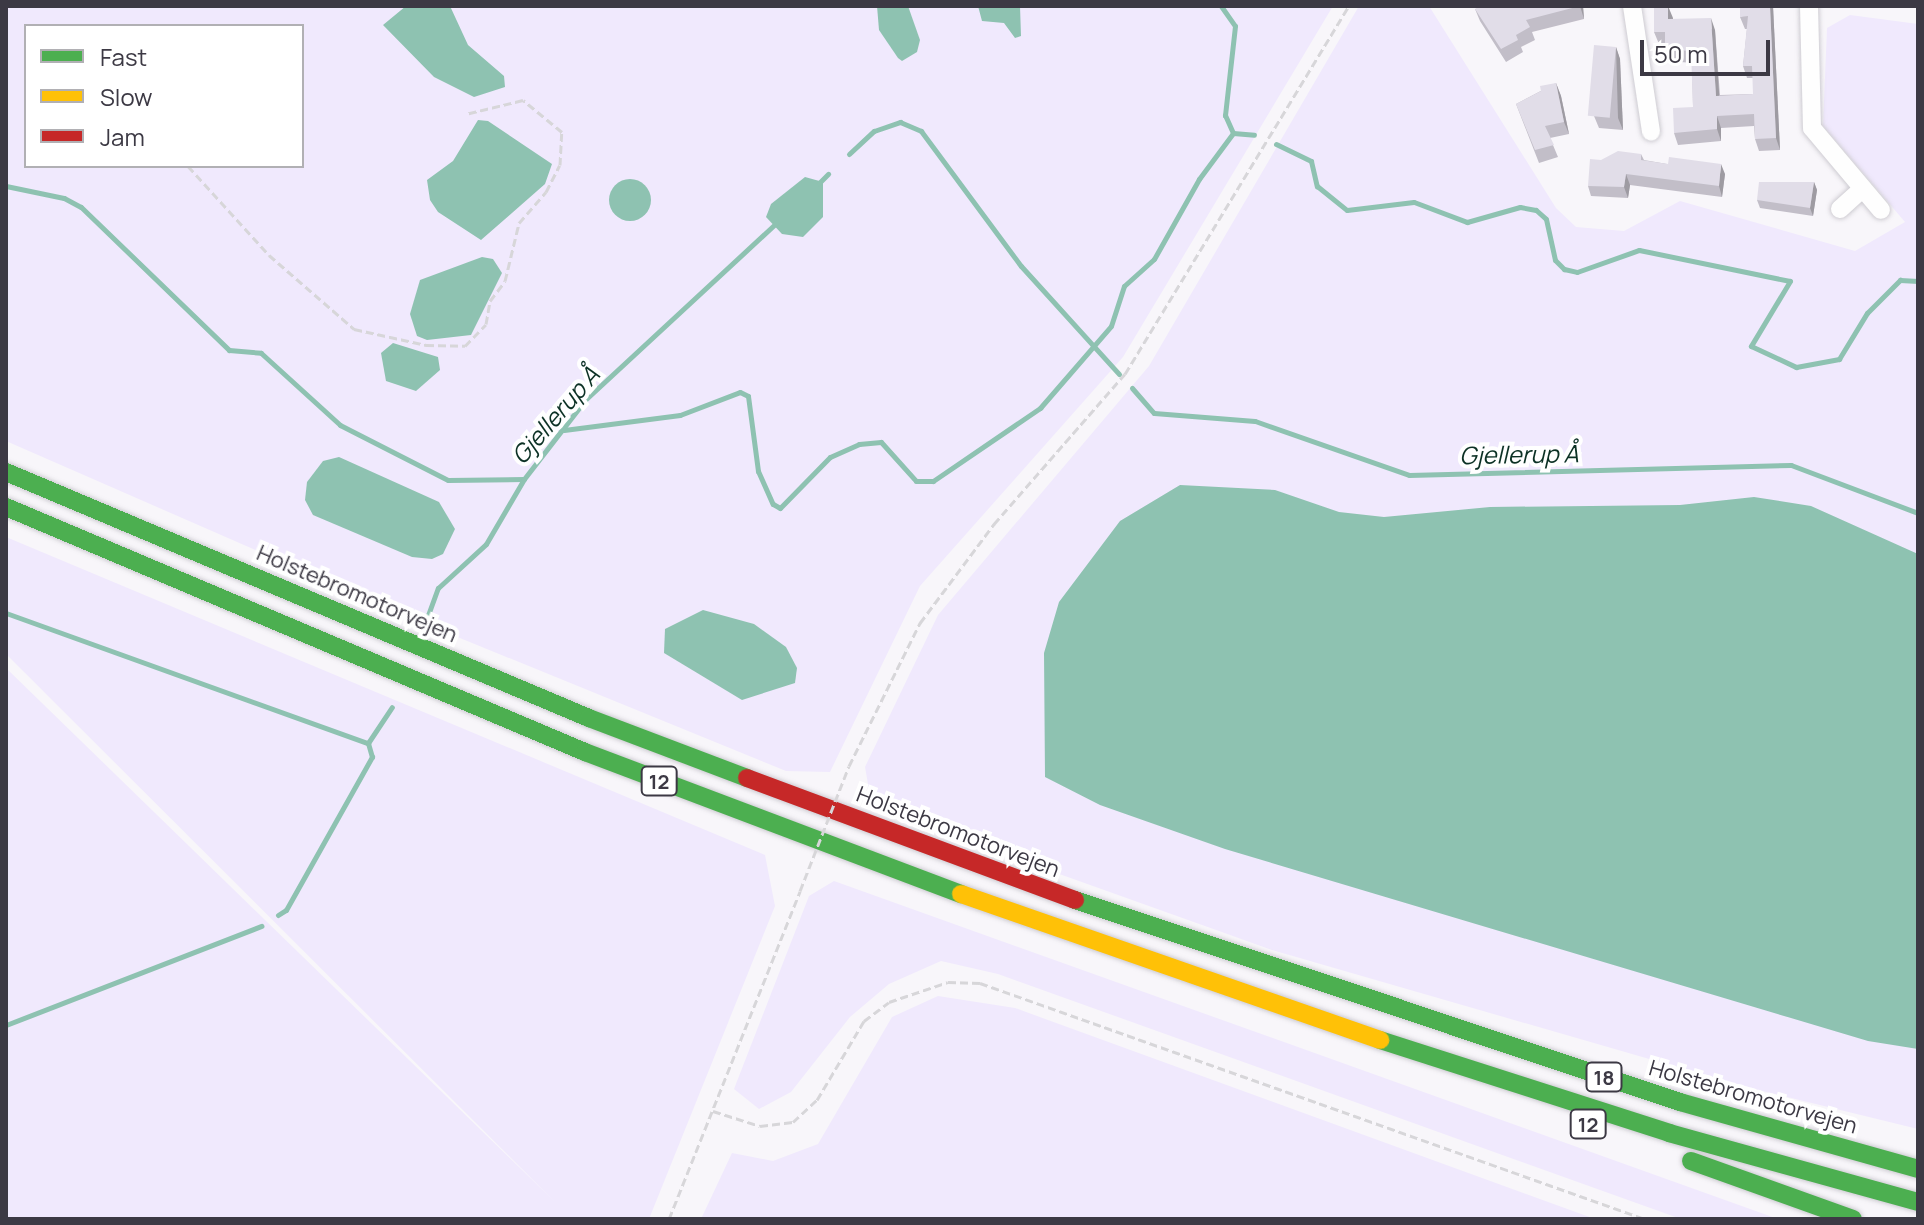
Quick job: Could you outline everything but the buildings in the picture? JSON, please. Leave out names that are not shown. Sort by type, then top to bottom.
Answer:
[{"type":"highway","name":"Holstebromotorvejen","points":[[6,472],[589,718],[1050,892],[1292,976],[1680,1102],[1918,1169]]},
{"type":"highway","name":"12","points":[[6,507],[585,752],[1000,909],[1324,1022],[1853,1219]]},
{"type":"highway","name":"12","points":[[1292,976],[1376,993],[1672,1078]]},
{"type":"highway","name":"18","points":[[1324,1022],[1669,1133],[1918,1202]]},
{"type":"street","points":[[1632,6],[1651,132]]},
{"type":"street","points":[[1809,6],[1812,128],[1881,210]]},
{"type":"street","points":[[1840,209],[1862,189]]},
{"type":"path","points":[[669,1219],[849,766],[920,623],[994,524],[1125,374],[1349,6]]},
{"type":"path","points":[[190,168],[269,255],[354,329],[426,345],[465,346],[486,324],[490,301],[505,281],[519,223],[546,192],[560,165],[562,132],[523,100],[466,114]]},
{"type":"path","points":[[713,1111],[760,1126],[793,1122],[817,1100],[864,1021],[889,1002],[948,982],[980,983],[1645,1219]]},
{"type":"shaded area","points":[[6,6],[1333,6],[1123,357],[920,586],[830,772],[786,771],[411,618],[6,441]]},
{"type":"shaded area","points":[[406,6],[450,6],[468,45],[504,76],[505,87],[474,97],[434,77],[383,25]]},
{"type":"shaded area","points":[[877,6],[908,6],[920,40],[917,52],[902,61],[898,58],[879,30]]},
{"type":"shaded area","points":[[978,6],[1020,6],[1021,36],[1015,38],[1004,23],[982,21]]},
{"type":"shaded area","points":[[1359,6],[1429,6],[1556,208],[1576,227],[1624,231],[1680,201],[1855,251],[1905,222],[1823,126],[1827,28],[1850,15],[1918,24],[1918,1129],[1746,1087],[1272,950],[872,807],[865,767],[938,615],[1149,366]]},
{"type":"shaded area","points":[[478,120],[488,121],[552,164],[545,184],[481,240],[438,212],[430,200],[427,180],[453,161]]},
{"type":"shaded area","points":[[805,177],[823,182],[823,217],[803,237],[782,234],[766,217],[771,204]]},
{"type":"shaded area","points":[[630,179],[645,185],[651,200],[645,215],[630,221],[615,215],[609,200],[615,185]]},
{"type":"shaded area","points":[[482,257],[493,259],[502,273],[471,335],[427,340],[417,336],[410,314],[420,280]]},
{"type":"shaded area","points":[[393,343],[438,357],[440,370],[416,391],[386,381],[381,353]]},
{"type":"shaded area","points":[[339,457],[439,502],[455,529],[443,554],[432,559],[412,557],[313,515],[305,500],[307,482],[323,461]]},
{"type":"shaded area","points":[[1180,485],[1275,490],[1339,512],[1384,517],[1490,507],[1680,505],[1754,497],[1811,506],[1918,554],[1918,1049],[1868,1041],[1225,849],[1100,805],[1045,777],[1044,653],[1059,602],[1120,521]]},
{"type":"shaded area","points":[[6,537],[765,855],[775,906],[649,1219],[6,1219],[6,668],[554,1201],[6,654]]},
{"type":"shaded area","points":[[703,610],[754,624],[786,647],[797,668],[795,683],[742,700],[664,653],[665,629]]},
{"type":"shaded area","points":[[834,881],[1778,1219],[1681,1219],[998,974],[941,961],[889,984],[850,1017],[791,1092],[759,1109],[734,1089],[809,896]]},
{"type":"shaded area","points":[[938,996],[1015,1008],[1595,1219],[701,1219],[732,1153],[773,1161],[818,1144],[892,1017]]},
{"type":"waterway","points":[[1221,6],[1235,26],[1225,115],[1233,133],[1254,135]]},
{"type":"waterway","name":"Gjellerup Å","points":[[849,154],[874,131],[900,122],[921,131],[1021,266],[1119,374]]},
{"type":"waterway","points":[[564,430],[680,415],[740,392],[748,396],[758,471],[773,504],[780,508],[830,457],[859,444],[881,442],[916,481],[933,481],[1040,408],[1111,326],[1124,286],[1154,259],[1199,179],[1233,133]]},
{"type":"waterway","points":[[1276,144],[1311,161],[1317,186],[1347,210],[1414,202],[1467,222],[1520,207],[1536,210],[1546,219],[1555,260],[1564,269],[1577,272],[1639,250],[1790,281],[1751,346],[1796,367],[1839,359],[1867,313],[1900,280],[1918,281]]},
{"type":"waterway","points":[[819,183],[828,174]]},
{"type":"waterway","points":[[6,186],[64,198],[81,207],[229,350],[261,353],[340,425],[448,480],[524,479]]},
{"type":"waterway","name":"Gjellerup Å","points":[[428,615],[438,588],[486,544],[524,479],[585,400],[777,222]]},
{"type":"waterway","name":"Gjellerup Å","points":[[1132,388],[1154,413],[1255,421],[1409,475],[1791,465],[1918,513]]},
{"type":"waterway","name":"Gjellerup Å","points":[[6,613],[368,743]]},
{"type":"waterway","name":"Gjellerup Å","points":[[368,743],[392,707]]},
{"type":"waterway","points":[[278,915],[286,910],[372,757],[368,743]]},
{"type":"waterway","points":[[6,1025],[261,926]]},
{"type":"traffic: fast","points":[[6,472],[589,718],[747,778]]},
{"type":"traffic: fast","points":[[6,507],[585,752],[961,894]]},
{"type":"traffic: fast","points":[[1075,900],[1680,1102],[1918,1169]]},
{"type":"traffic: fast","points":[[1380,1040],[1669,1133],[1918,1202]]},
{"type":"traffic: fast","points":[[1691,1161],[1853,1219]]},
{"type":"traffic: slow","points":[[961,894],[1380,1040]]},
{"type":"traffic: jam","points":[[747,778],[1075,900]]}]
